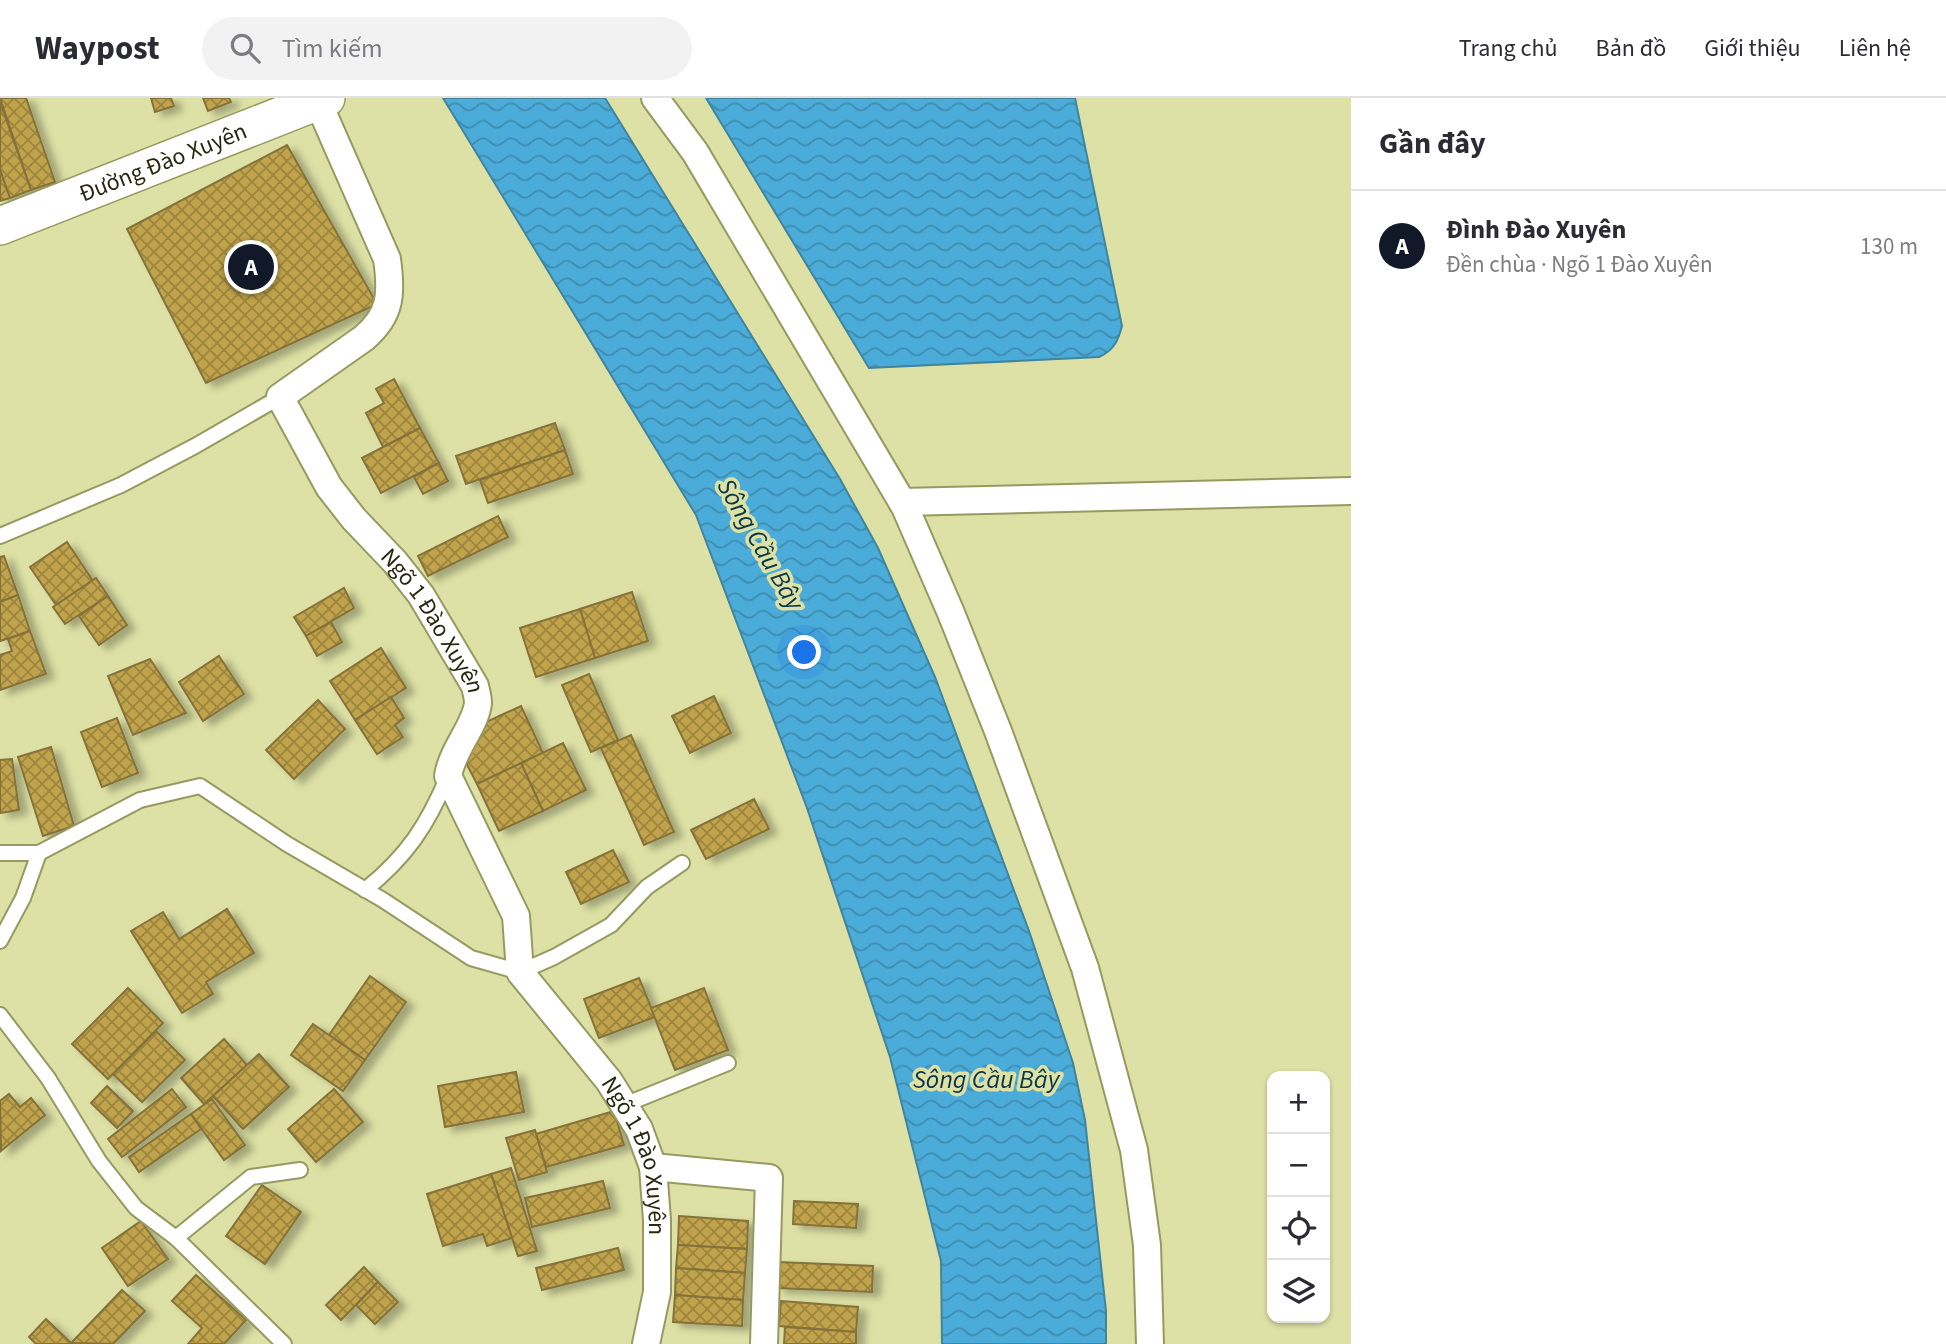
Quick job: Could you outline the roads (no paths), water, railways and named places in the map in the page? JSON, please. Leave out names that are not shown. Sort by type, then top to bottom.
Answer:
[{"type":"street","points":[[655,98],[695,152],[902,502],[951,613],[1085,968],[1134,1150],[1147,1245],[1150,1344]]},
{"type":"street","points":[[280,397],[364,338],[386,314],[390,279],[387,260],[322,100]]},
{"type":"street","name":"Đường Đào Xuyên","points":[[0,226],[322,100]]},
{"type":"street","name":"Ngõ 1 Đào Xuyên","points":[[280,397],[329,487],[421,594],[475,686],[478,702],[453,757],[448,776]]},
{"type":"street","points":[[902,502],[1351,491]]},
{"type":"street","points":[[448,776],[516,916],[520,972]]},
{"type":"street","name":"Ngõ 1 Đào Xuyên","points":[[520,972],[609,1081],[639,1129],[653,1167],[657,1220],[657,1292],[646,1344]]},
{"type":"street","points":[[653,1167],[769,1178],[764,1344]]},
{"type":"lane","points":[[0,536],[121,485],[280,397]]},
{"type":"lane","points":[[365,890],[388,872],[408,851],[448,776]]},
{"type":"lane","points":[[0,853],[39,853],[140,800],[200,786],[287,844],[471,958],[520,972],[554,957],[611,925],[647,887],[682,863]]},
{"type":"lane","points":[[0,941],[23,898],[39,853]]},
{"type":"lane","points":[[0,1015],[48,1078],[99,1161],[136,1208],[176,1238],[284,1344]]},
{"type":"lane","points":[[624,1105],[728,1063]]},
{"type":"lane","points":[[176,1238],[251,1177],[300,1170]]},
{"type":"water","name":"Sông Cầu Bây","points":[[443,98],[605,98],[840,479],[878,548],[935,677],[1029,931],[1073,1063],[1085,1120],[1106,1311],[1106,1344],[942,1344],[941,1261],[890,1057],[807,808],[696,515]]},
{"type":"water","points":[[706,98],[1075,98],[1122,326],[1115,344],[1099,357],[869,368]]},
{"type":"place","name":"Đình Đào Xuyên","points":[[251,267]]}]
